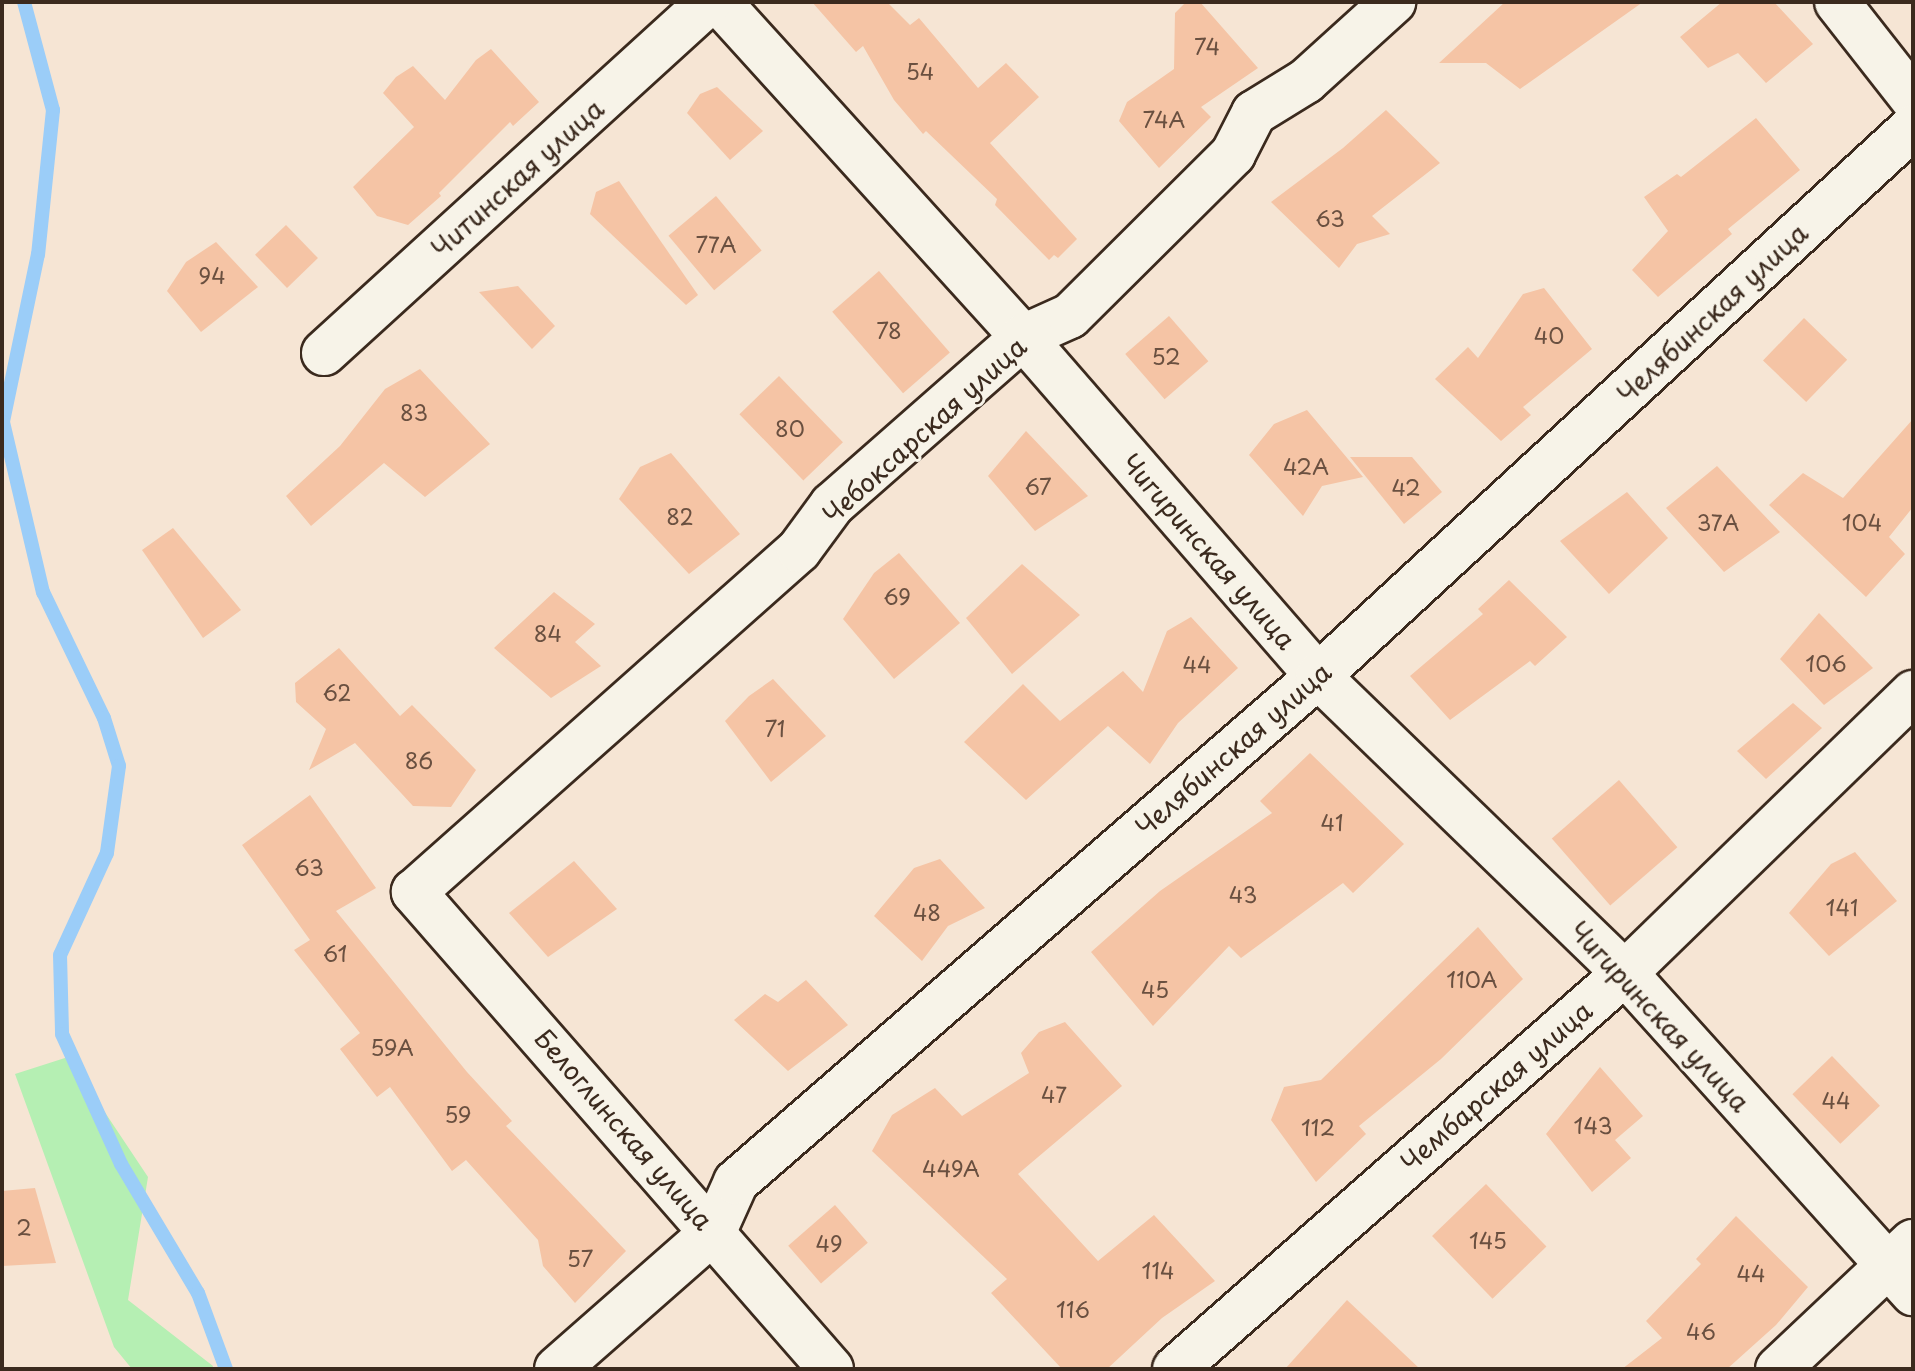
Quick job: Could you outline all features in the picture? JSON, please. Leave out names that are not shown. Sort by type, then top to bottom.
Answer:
[{"type":"street","name":"Читинская улица","points":[[324,353],[709,2]]},
{"type":"street","name":"Чигиринская улица","points":[[719,2],[1023,337],[1318,676],[1625,973],[1905,1267]]},
{"type":"street","name":"Чебоксарская улица","points":[[414,892],[799,550],[832,505],[1023,337],[1070,316],[1233,154],[1254,113],[1306,81],[1393,2]]},
{"type":"street","points":[[1837,2],[1913,99]]},
{"type":"street","name":"Челябинская улица","points":[[557,1369],[714,1231],[736,1182],[1318,676],[1913,127]]},
{"type":"street","name":"Чембарская улица","points":[[1175,1369],[1625,973],[1913,693]]},
{"type":"street","name":"Белоглинская улица","points":[[414,892],[714,1231],[831,1369]]},
{"type":"street","points":[[1778,1369],[1905,1267]]},
{"type":"green space","points":[[68,1057],[148,1177],[128,1300],[213,1366],[212,1369],[132,1369],[114,1347],[15,1074]]},
{"type":"building","points":[[812,2],[887,2],[910,25],[919,18],[978,88],[1006,63],[1039,97],[990,143],[1077,239],[1058,258],[1054,255],[1049,260],[995,205],[997,199],[926,131],[923,134],[894,100],[863,46],[856,52]]},
{"type":"building","points":[[1186,2],[1200,2],[1258,68],[1201,107],[1211,117],[1159,168],[1119,121],[1127,102],[1174,69],[1175,13]]},
{"type":"building","points":[[1505,2],[1643,2],[1520,89],[1486,63],[1439,63]]},
{"type":"building","points":[[1722,2],[1774,2],[1813,44],[1766,83],[1738,53],[1708,68],[1680,37]]},
{"type":"building","points":[[491,49],[539,102],[513,126],[510,122],[439,193],[441,196],[408,225],[377,216],[353,187],[414,127],[383,93],[396,77],[413,66],[445,100],[476,60]]},
{"type":"building","points":[[717,87],[763,131],[730,160],[687,113],[700,94]]},
{"type":"building","points":[[1386,110],[1440,163],[1372,216],[1390,234],[1357,244],[1339,268],[1271,202],[1343,148]]},
{"type":"building","points":[[1756,118],[1800,170],[1728,229],[1732,234],[1658,297],[1632,270],[1668,231],[1644,197],[1677,174],[1681,177]]},
{"type":"building","points":[[619,181],[698,295],[686,305],[590,214],[596,192]]},
{"type":"building","points":[[716,196],[762,250],[714,290],[669,236]]},
{"type":"building","points":[[286,225],[318,258],[287,288],[255,255]]},
{"type":"building","points":[[216,242],[258,287],[201,332],[167,291],[186,262]]},
{"type":"building","points":[[879,271],[950,353],[903,393],[832,312]]},
{"type":"building","points":[[518,286],[555,326],[532,349],[479,292]]},
{"type":"building","points":[[1544,288],[1592,349],[1523,407],[1531,415],[1501,441],[1435,379],[1468,347],[1478,358],[1523,294]]},
{"type":"building","points":[[1169,316],[1208,361],[1165,399],[1125,354]]},
{"type":"building","points":[[1804,318],[1847,360],[1806,402],[1763,360]]},
{"type":"building","points":[[420,369],[490,444],[425,497],[384,463],[311,526],[286,496],[340,446],[385,389]]},
{"type":"building","points":[[779,376],[843,442],[803,480],[739,414]]},
{"type":"building","points":[[1307,410],[1363,477],[1322,486],[1303,516],[1249,455],[1274,424]]},
{"type":"building","points":[[1913,419],[1913,507],[1889,537],[1905,554],[1866,597],[1769,505],[1803,473],[1843,498]]},
{"type":"building","points":[[1026,431],[1088,496],[1035,531],[988,476]]},
{"type":"building","points":[[671,453],[740,534],[689,574],[619,499],[640,467]]},
{"type":"building","points":[[1350,457],[1412,457],[1442,492],[1404,524]]},
{"type":"building","points":[[1717,466],[1780,532],[1724,572],[1666,508]]},
{"type":"building","points":[[1627,492],[1668,538],[1609,594],[1560,541]]},
{"type":"building","points":[[173,528],[241,610],[203,638],[142,550]]},
{"type":"building","points":[[899,553],[960,623],[894,679],[843,619],[874,573]]},
{"type":"building","points":[[1022,564],[1080,615],[1012,674],[966,618]]},
{"type":"building","points":[[1509,580],[1567,637],[1535,666],[1530,661],[1450,720],[1410,676],[1483,614],[1478,609]]},
{"type":"building","points":[[554,592],[595,624],[575,642],[601,666],[551,698],[494,648]]},
{"type":"building","points":[[1819,613],[1873,668],[1824,705],[1780,659]]},
{"type":"building","points":[[1191,617],[1238,668],[1178,723],[1150,764],[1108,726],[1026,800],[964,742],[1023,684],[1060,721],[1123,671],[1143,692],[1167,631]]},
{"type":"building","points":[[339,648],[400,716],[412,705],[476,770],[451,807],[413,806],[355,743],[309,770],[326,729],[296,702],[295,683]]},
{"type":"building","points":[[773,679],[826,736],[771,782],[725,721],[749,696]]},
{"type":"building","points":[[1793,703],[1822,728],[1766,779],[1737,751]]},
{"type":"building","points":[[1310,753],[1404,844],[1353,893],[1343,883],[1241,958],[1229,946],[1153,1026],[1091,952],[1160,891],[1272,813],[1260,801]]},
{"type":"building","points":[[1619,780],[1677,847],[1610,906],[1552,838]]},
{"type":"building","points":[[310,795],[376,888],[336,911],[467,1072],[512,1121],[506,1126],[626,1251],[575,1303],[543,1266],[538,1240],[466,1160],[452,1171],[390,1087],[377,1097],[340,1049],[360,1033],[294,950],[310,940],[242,845]]},
{"type":"building","points":[[1855,852],[1897,901],[1829,956],[1789,913],[1831,864]]},
{"type":"building","points":[[940,859],[985,908],[948,926],[922,961],[874,916],[914,868]]},
{"type":"building","points":[[574,861],[617,909],[548,957],[509,913]]},
{"type":"building","points":[[1478,927],[1523,979],[1441,1059],[1359,1126],[1366,1134],[1316,1182],[1271,1120],[1284,1087],[1321,1080]]},
{"type":"building","points":[[806,980],[848,1025],[788,1071],[734,1020],[765,994],[778,1002]]},
{"type":"building","points":[[1065,1022],[1122,1086],[1018,1174],[1098,1261],[1154,1215],[1215,1281],[1162,1318],[1107,1369],[1062,1369],[991,1293],[1007,1279],[872,1151],[892,1115],[935,1088],[962,1116],[1029,1073],[1021,1053],[1039,1032]]},
{"type":"building","points":[[1832,1056],[1880,1106],[1840,1144],[1792,1094]]},
{"type":"building","points":[[1600,1067],[1643,1116],[1615,1140],[1631,1158],[1592,1192],[1546,1134]]},
{"type":"building","points":[[1486,1184],[1546,1247],[1492,1299],[1432,1236]]},
{"type":"building","points":[[35,1188],[56,1263],[2,1266],[2,1191]]},
{"type":"building","points":[[835,1205],[868,1243],[821,1283],[788,1246]]},
{"type":"building","points":[[1736,1216],[1808,1287],[1776,1325],[1727,1369],[1622,1369],[1662,1338],[1646,1321],[1701,1264],[1696,1259]]},
{"type":"building","points":[[1347,1300],[1420,1369],[1285,1369]]},
{"type":"waterway","points":[[24,2],[53,110],[38,254],[3,422],[43,592],[104,718],[119,766],[107,853],[60,955],[62,1034],[121,1164],[198,1293],[226,1369]]}]
